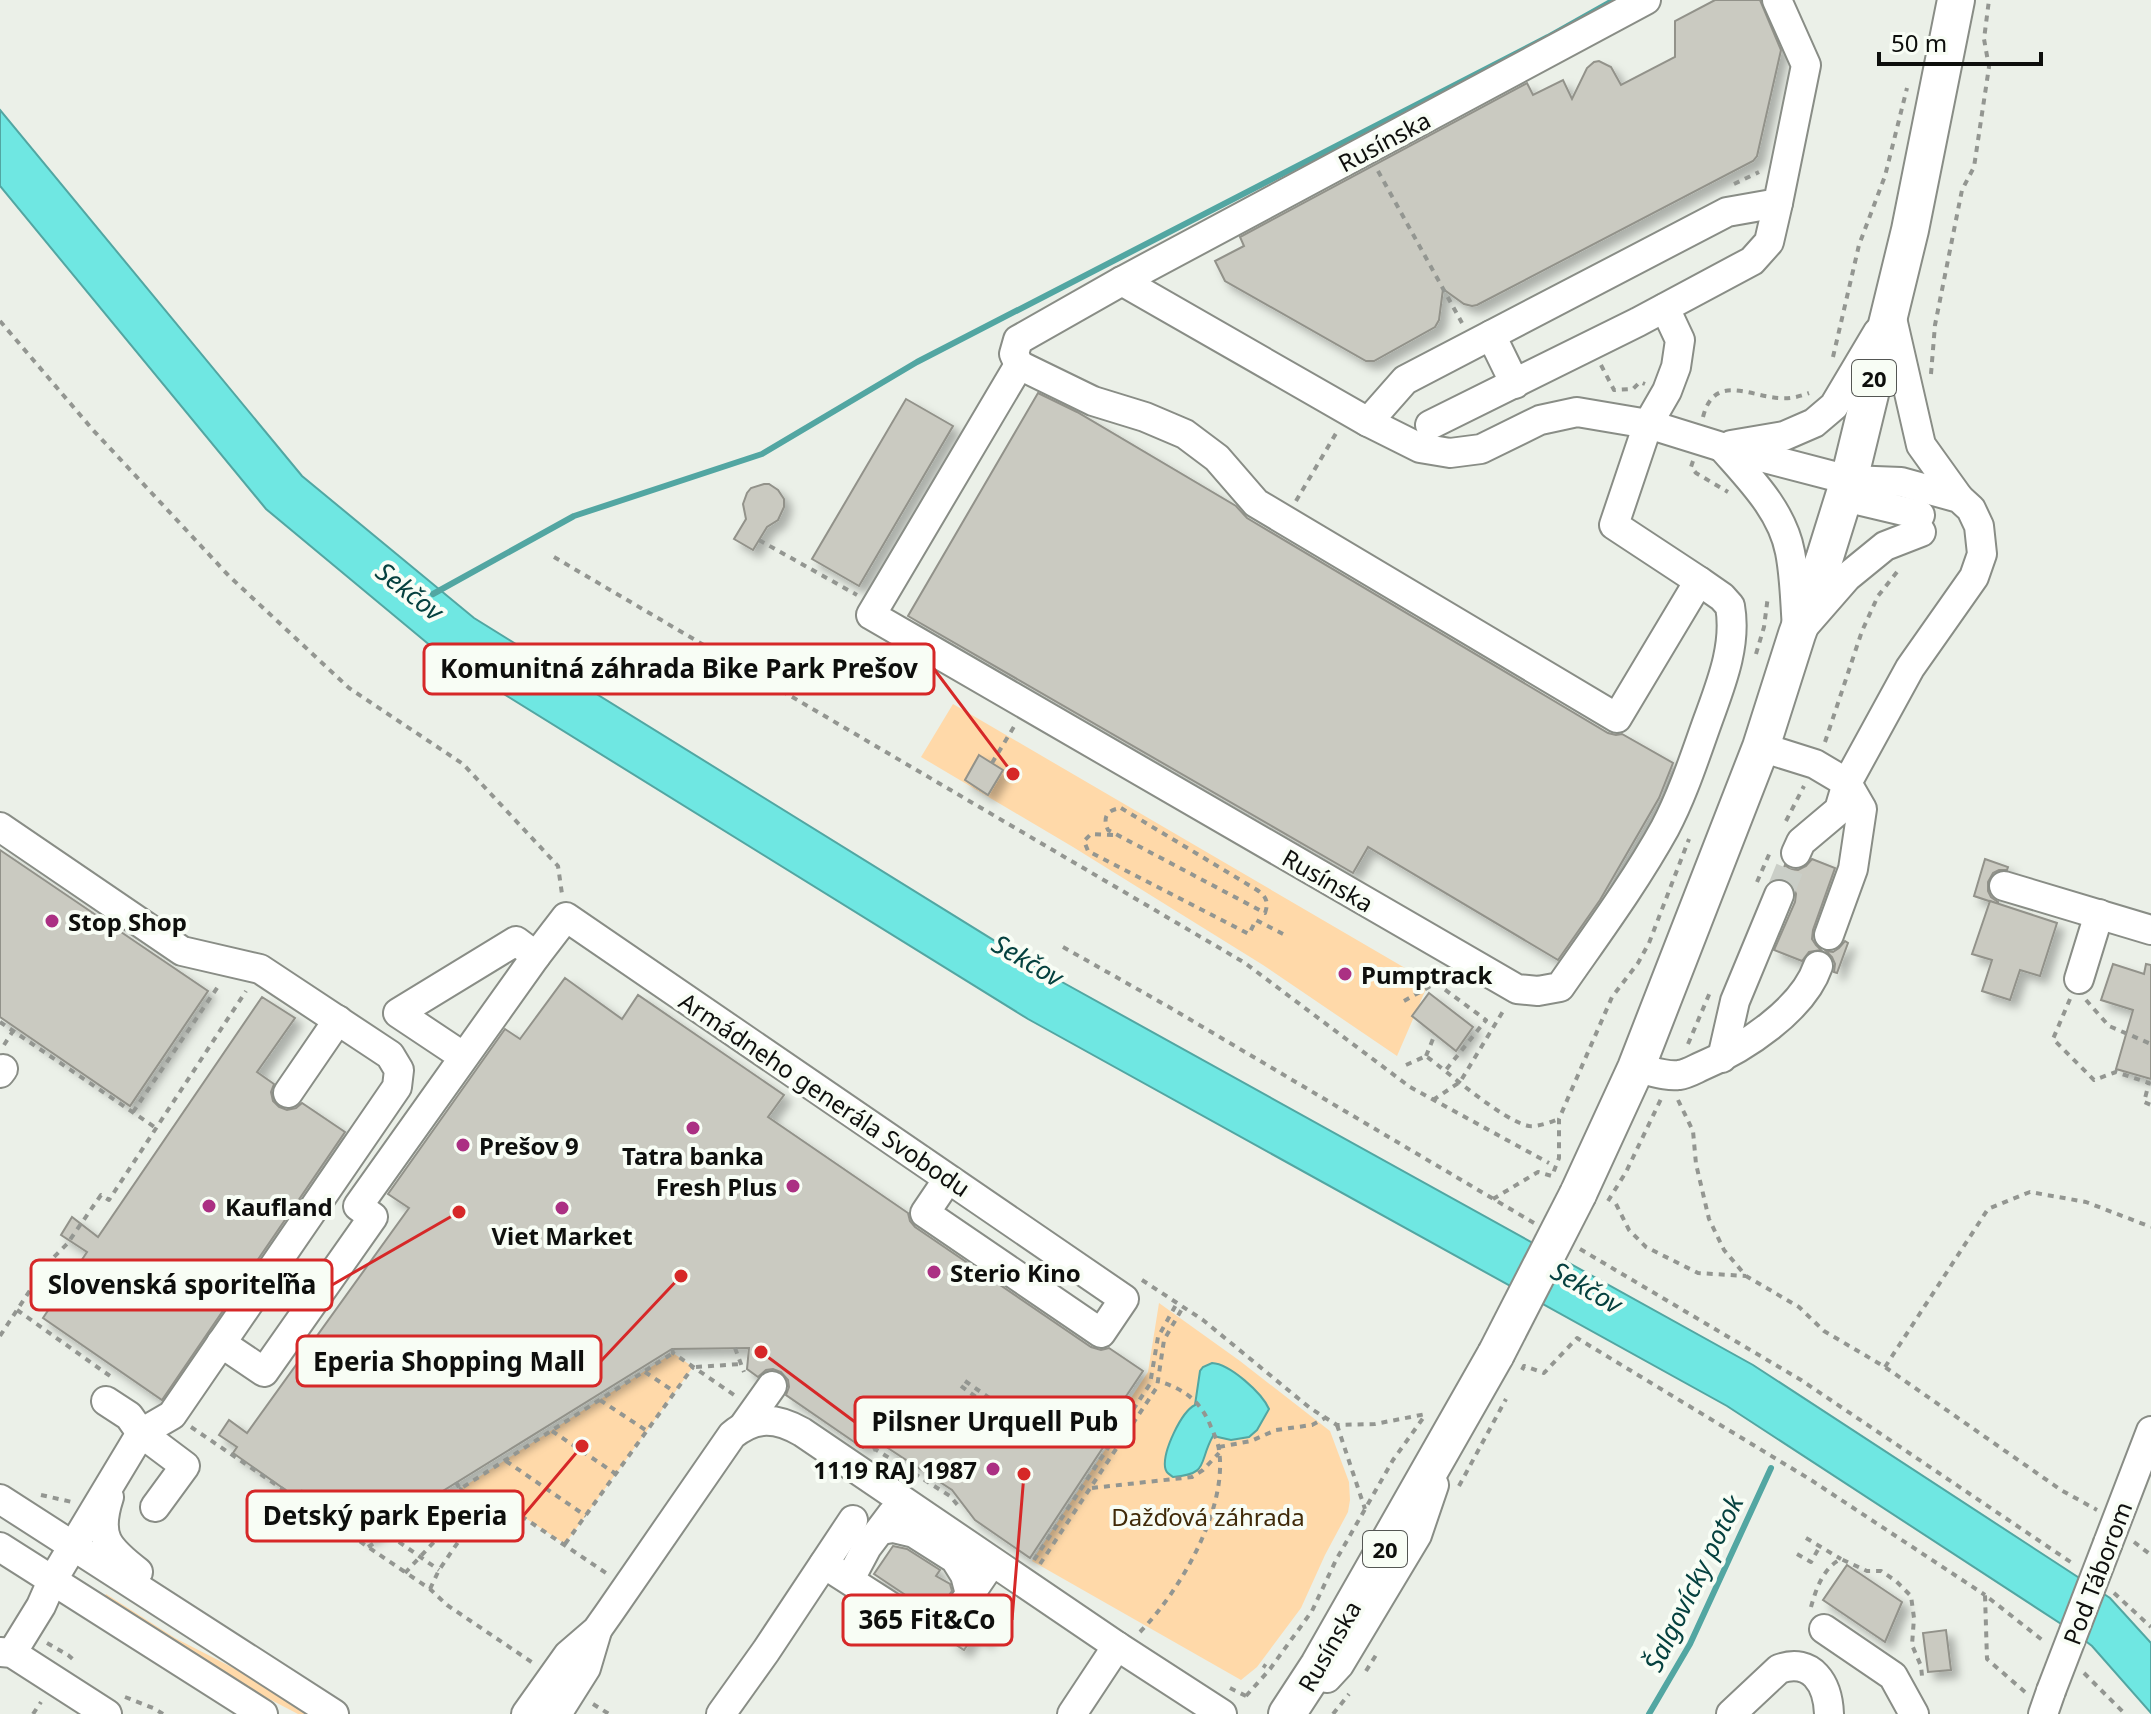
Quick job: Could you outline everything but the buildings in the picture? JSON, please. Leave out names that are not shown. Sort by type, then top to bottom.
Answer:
[{"type":"main road","name":"Rusínska","points":[[1287,1714],[1319,1665],[1442,1419],[1510,1360],[1578,1194],[1636,1068],[1761,747],[1846,488],[1910,230],[1956,0]]},
{"type":"street","name":"Rusínska","points":[[1019,365],[1014,354],[1018,340],[1646,0]]},
{"type":"street","points":[[1430,425],[1665,308],[1752,261],[1769,242],[1806,65],[1777,0]]},
{"type":"street","points":[[1368,422],[1405,380],[1727,212],[1778,203]]},
{"type":"street","points":[[1122,281],[1368,422],[1420,448],[1450,453],[1481,449],[1540,420],[1577,412],[1648,424],[1710,442],[1846,488],[1920,524],[1885,546],[1847,577],[1797,634]]},
{"type":"street","points":[[1517,989],[1538,991],[1560,987],[1635,878],[1666,826],[1690,770],[1721,685],[1731,645],[1730,606],[1722,597],[1614,525],[1648,424],[1667,391],[1676,367],[1680,340],[1665,308]]},
{"type":"street","points":[[1710,442],[1784,436],[1814,423],[1834,406],[1891,311]]},
{"type":"street","points":[[1796,853],[1801,842],[1839,810],[1847,783],[1910,668],[1974,577],[1982,554],[1979,526],[1971,509],[1959,498],[1921,445],[1891,311]]},
{"type":"street","points":[[1491,335],[1515,384]]},
{"type":"street","points":[[876,606],[1019,365],[1093,401],[1145,417],[1185,434],[1217,458],[1256,503],[1617,718],[1699,581]]},
{"type":"street","points":[[1710,442],[1765,496],[1778,520],[1790,550],[1797,634]]},
{"type":"street","points":[[1846,488],[1901,482],[1959,498]]},
{"type":"street","name":"Rusínska","points":[[876,606],[871,615],[1517,989]]},
{"type":"street","points":[[1761,747],[1815,764],[1847,783],[1862,809],[1853,869],[1829,935]]},
{"type":"street","points":[[0,827],[182,951],[247,966],[390,1055],[399,1070],[397,1087],[172,1415],[141,1433],[52,1581],[41,1606],[6,1652],[107,1714]]},
{"type":"street","points":[[2004,886],[2151,930]]},
{"type":"street","points":[[1722,1058],[1735,1001],[1779,895]]},
{"type":"street","points":[[2079,979],[2099,914]]},
{"type":"street","name":"Armádneho generála Svobodu","points":[[536,956],[566,917],[1124,1299],[1101,1333],[925,1213],[948,1179]]},
{"type":"street","points":[[221,1343],[264,1372],[373,1217],[358,1206],[536,956],[516,941],[398,1013],[464,1057]]},
{"type":"street","points":[[1636,1068],[1681,1075],[1722,1058],[1769,1028],[1814,978],[1818,966]]},
{"type":"street","points":[[288,1093],[338,1020]]},
{"type":"street","points":[[526,1714],[568,1655],[597,1630],[732,1435],[743,1412],[772,1386]]},
{"type":"street","points":[[112,1391],[141,1433],[185,1466],[155,1507]]},
{"type":"street","points":[[743,1412],[765,1421],[792,1426],[992,1562],[1232,1707]]},
{"type":"street","points":[[1294,1714],[1339,1665],[1417,1535],[1442,1419]]},
{"type":"street","name":"Pod Táborom","points":[[2041,1700],[2119,1535],[2151,1431]]},
{"type":"street","points":[[6,1503],[52,1518],[69,1515],[85,1506],[116,1473]]},
{"type":"street","points":[[116,1473],[102,1520],[109,1547],[247,1658]]},
{"type":"street","points":[[850,1579],[867,1547],[902,1501]]},
{"type":"street","points":[[6,1503],[334,1714]]},
{"type":"street","points":[[721,1714],[853,1520]]},
{"type":"street","points":[[881,1530],[903,1529],[914,1533],[955,1559],[965,1575],[970,1594]]},
{"type":"street","points":[[0,1547],[263,1714]]},
{"type":"street","points":[[824,1564],[925,1627],[939,1626],[953,1619],[992,1562]]},
{"type":"street","points":[[1817,1619],[1893,1676],[1914,1714]]},
{"type":"street","points":[[557,1714],[586,1668],[597,1630]]},
{"type":"street","points":[[1072,1714],[1126,1642]]},
{"type":"street","points":[[1731,1714],[1779,1669],[1788,1666],[1800,1666],[1810,1671],[1826,1689],[1829,1714]]},
{"type":"path","points":[[1830,368],[1859,245],[1885,176],[1910,77]]},
{"type":"path","points":[[1366,150],[1462,323]]},
{"type":"path","points":[[0,321],[93,430],[229,576],[349,688],[463,764],[558,866],[561,893]]},
{"type":"path","points":[[1738,498],[1691,467],[1710,442],[1706,408],[1724,390],[1795,398],[1817,387]]},
{"type":"path","points":[[759,540],[876,606]]},
{"type":"path","points":[[554,557],[1245,963],[1410,1087],[1549,1163]]},
{"type":"path","points":[[1752,667],[1764,627],[1768,596]]},
{"type":"path","points":[[992,763],[1027,706]]},
{"type":"path","points":[[1119,836],[1108,830],[1105,819],[1109,811],[1121,808],[1257,890],[1267,901],[1265,913],[1119,836],[1091,834],[1084,841],[1085,847],[1249,934],[1256,920],[1283,934]]},
{"type":"path","points":[[1578,1194],[1559,1158],[1559,1119],[1612,997],[1649,943],[1695,826]]},
{"type":"path","points":[[1063,947],[1546,1229]]},
{"type":"path","points":[[133,1112],[247,966]]},
{"type":"path","points":[[0,1336],[48,1263],[67,1244],[101,1195],[109,1200],[156,1128],[247,966]]},
{"type":"path","points":[[2079,979],[2087,1003],[2109,1026],[2151,1044]]},
{"type":"path","points":[[2079,979],[2053,1039],[2094,1080],[2116,1072],[2149,1083],[2144,1102],[2151,1105]]},
{"type":"path","points":[[1404,1001],[1436,983],[1494,1026]]},
{"type":"path","points":[[1433,1100],[1460,1082],[1517,989]]},
{"type":"path","points":[[1445,1071],[1486,1020]]},
{"type":"path","points":[[0,1022],[156,1128]]},
{"type":"path","points":[[1,1064],[13,1031]]},
{"type":"path","points":[[1406,1065],[1426,1056],[1435,1034]]},
{"type":"path","points":[[1426,1056],[1505,1115],[1529,1126],[1559,1119]]},
{"type":"path","points":[[1674,1090],[1693,1131],[1696,1164],[1709,1219],[1724,1250],[1746,1276],[1799,1307],[1824,1331],[1885,1367],[2151,1555]]},
{"type":"path","points":[[1578,1194],[1626,1172],[1660,1102]]},
{"type":"path","points":[[1493,1199],[1538,1172],[1578,1194]]},
{"type":"path","points":[[1885,1367],[1988,1209],[2030,1192],[2086,1202],[2151,1227]]},
{"type":"path","points":[[1616,1204],[1629,1230],[1646,1247],[1698,1273],[1746,1276]]},
{"type":"path","points":[[1572,1245],[1801,1380],[2085,1572]]},
{"type":"path","points":[[48,1263],[70,1278]]},
{"type":"path","points":[[1031,1565],[1150,1384],[1158,1337],[1177,1303]]},
{"type":"path","points":[[1035,1573],[1157,1387],[1164,1340],[1183,1307]]},
{"type":"path","points":[[17,1310],[112,1391]]},
{"type":"path","points":[[1510,1360],[1544,1373],[1577,1338],[1811,1480],[1985,1595],[2048,1644]]},
{"type":"path","points":[[735,1348],[744,1372]]},
{"type":"path","points":[[367,1548],[645,1372],[672,1351],[743,1412]]},
{"type":"path","points":[[693,1367],[741,1364]]},
{"type":"path","points":[[405,1573],[474,1499],[490,1495],[565,1544],[693,1367]]},
{"type":"path","points":[[645,1372],[675,1392]]},
{"type":"path","points":[[965,1381],[991,1399]]},
{"type":"path","points":[[1126,1642],[1163,1607],[1189,1567],[1217,1490],[1219,1450],[1203,1410],[1197,1401],[1178,1388],[1158,1381]]},
{"type":"path","points":[[961,1386],[987,1405]]},
{"type":"path","points":[[600,1400],[647,1431]]},
{"type":"path","points":[[1091,1488],[1192,1477],[1203,1470],[1219,1450],[1276,1430],[1312,1425],[1325,1418]]},
{"type":"path","points":[[1232,1707],[1270,1669],[1312,1611],[1336,1560],[1393,1460],[1442,1419]]},
{"type":"path","points":[[1337,1425],[1365,1509]]},
{"type":"path","points":[[191,1426],[543,1670]]},
{"type":"path","points":[[551,1431],[616,1474]]},
{"type":"path","points":[[865,1456],[875,1449],[950,1496],[953,1491]]},
{"type":"path","points":[[505,1461],[586,1516]]},
{"type":"path","points":[[456,1482],[474,1499]]},
{"type":"path","points":[[430,1589],[439,1570],[490,1495]]},
{"type":"path","points":[[429,1509],[464,1534]]},
{"type":"path","points":[[389,1534],[439,1570]]},
{"type":"path","points":[[1806,1538],[1867,1571],[1881,1571],[1911,1596],[1914,1618],[1912,1645],[1921,1666],[1922,1678]]},
{"type":"path","points":[[1797,1554],[1811,1562],[1820,1546]]},
{"type":"path","points":[[1817,1619],[1820,1581],[1833,1563],[1841,1559]]},
{"type":"path","points":[[2109,1590],[2151,1627]]},
{"type":"path","points":[[1985,1595],[1987,1659],[2041,1700]]},
{"type":"path","points":[[2085,1674],[2125,1714]]},
{"type":"path","points":[[587,1700],[609,1714]]},
{"type":"path","points":[[33,1714],[41,1702]]},
{"type":"path","points":[[1327,1709],[1334,1714]]},
{"type":"green space","points":[[953,704],[1429,982],[1397,1056],[1263,965],[921,757]]},
{"type":"green space","name":"Dažďová záhrada","points":[[1159,1303],[1330,1431],[1349,1482],[1348,1512],[1301,1608],[1257,1667],[1241,1680],[1032,1561],[1111,1441],[1106,1436],[1148,1372]]},
{"type":"green space","points":[[673,1353],[693,1367],[565,1544],[490,1495],[474,1499],[460,1489]]},
{"type":"green space","points":[[106,1594],[175,1638],[247,1675],[308,1714],[298,1714],[235,1681],[104,1597]]},
{"type":"water","name":"Sekčov","points":[[0,110],[302,476],[474,618],[1053,977],[1753,1365],[2110,1598],[2151,1643],[2151,1713],[2092,1646],[2075,1633],[1727,1406],[1028,1019],[444,657],[266,509],[0,186]]},
{"type":"water","points":[[1212,1363],[1228,1368],[1245,1380],[1269,1409],[1257,1430],[1249,1437],[1231,1440],[1213,1436],[1198,1470],[1173,1477],[1165,1467],[1170,1442],[1184,1415],[1195,1405],[1200,1371]]},
{"type":"waterway","name":"Sekčov","points":[[433,594],[574,516],[762,454],[917,362],[1548,37],[1614,0]]},
{"type":"waterway","name":"Šalgovícky potok","points":[[1649,1714],[1690,1644],[1771,1468]]},
{"type":"tunnel","points":[[1779,895],[1796,853]]},
{"type":"place","name":"Komunitná záhrada Bike Park Prešov","points":[[1013,774]]},
{"type":"place","name":"Stop Shop","points":[[52,921]]},
{"type":"place","name":"Pumptrack","points":[[1345,974]]},
{"type":"place","name":"Tatra banka","points":[[693,1128]]},
{"type":"place","name":"Prešov 9","points":[[463,1145]]},
{"type":"place","name":"Fresh Plus","points":[[793,1186]]},
{"type":"place","name":"Kaufland","points":[[209,1206]]},
{"type":"place","name":"Viet Market","points":[[562,1208]]},
{"type":"place","name":"Slovenská sporiteľňa","points":[[459,1212]]},
{"type":"place","name":"Sterio Kino","points":[[934,1272]]},
{"type":"place","name":"Eperia Shopping Mall","points":[[681,1276]]},
{"type":"place","name":"Pilsner Urquell Pub","points":[[761,1352]]},
{"type":"place","name":"Detský park Eperia","points":[[582,1446]]},
{"type":"place","name":"1119 RAJ 1987","points":[[993,1469]]},
{"type":"place","name":"365 Fit&Co","points":[[1024,1474]]}]
